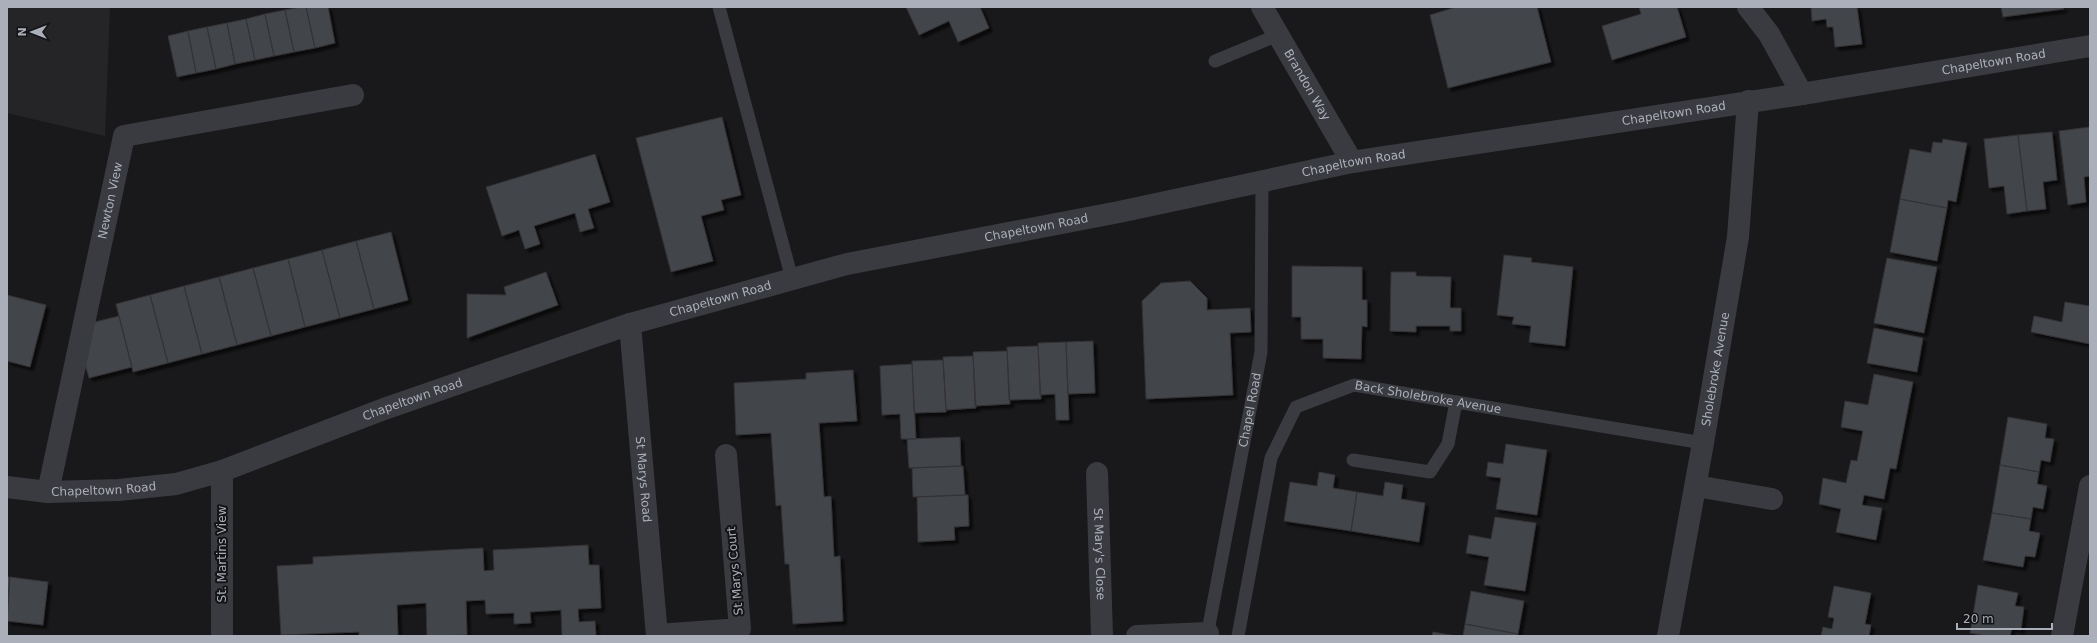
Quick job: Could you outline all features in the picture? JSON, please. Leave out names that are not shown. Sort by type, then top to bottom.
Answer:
[{"type":"street","name":"Brandon Way","points":[[1262,7],[1352,162]]},
{"type":"street","points":[[1748,7],[1769,34],[1802,94]]},
{"type":"street","name":"Chapeltown Road","points":[[7,487],[48,492],[119,490],[176,484],[222,471],[384,409],[630,324],[847,264],[1262,182],[1352,162],[1802,94],[2090,46]]},
{"type":"street","name":"Newton View","points":[[48,492],[124,136],[353,95]]},
{"type":"street","name":"Sholebroke Avenue","points":[[1668,636],[1696,486],[1738,237],[1748,101]]},
{"type":"street","name":"St Marys Road","points":[[630,324],[657,635]]},
{"type":"street","name":"St Marys Court","points":[[657,635],[740,629],[726,455]]},
{"type":"street","name":"St. Martins View","points":[[222,471],[222,636]]},
{"type":"street","name":"St Mary's Close","points":[[1097,473],[1102,636]]},
{"type":"street","points":[[1696,486],[1772,499]]},
{"type":"street","points":[[2062,636],[2090,486]]},
{"type":"street","points":[[1137,636],[1208,635]]},
{"type":"lane","points":[[720,7],[792,279]]},
{"type":"lane","points":[[1215,61],[1278,35]]},
{"type":"lane","name":"Chapel Road","points":[[1208,635],[1261,352],[1262,182]]},
{"type":"lane","name":"Back Sholebroke Avenue","points":[[1238,636],[1270,458],[1296,407],[1354,385],[1703,443]]},
{"type":"lane","points":[[1353,460],[1430,472],[1448,444],[1456,402]]},
{"type":"shaded area","points":[[7,7],[110,7],[105,136],[7,113]]},
{"type":"building","points":[[306,7],[315,48],[294,52],[285,10]]},
{"type":"building","points":[[306,7],[328,7],[335,43],[315,48]]},
{"type":"building","points":[[906,7],[980,7],[989,28],[958,42],[949,21],[919,35]]},
{"type":"building","points":[[1456,7],[1537,7],[1551,62],[1448,88],[1430,15]]},
{"type":"building","points":[[1639,7],[1677,7],[1686,37],[1612,60],[1602,26],[1641,14]]},
{"type":"building","points":[[1811,7],[1857,7],[1862,44],[1835,47],[1833,27],[1827,27],[1826,19],[1812,21]]},
{"type":"building","points":[[2001,7],[2063,7],[2064,9],[2003,17]]},
{"type":"building","points":[[285,10],[294,52],[274,56],[265,14]]},
{"type":"building","points":[[265,14],[274,56],[255,60],[246,19]]},
{"type":"building","points":[[246,19],[255,60],[235,64],[227,23]]},
{"type":"building","points":[[227,23],[235,64],[216,69],[207,27]]},
{"type":"building","points":[[207,27],[216,69],[196,73],[188,31]]},
{"type":"building","points":[[188,31],[196,73],[177,77],[168,36]]},
{"type":"building","points":[[722,117],[741,195],[721,200],[724,210],[701,216],[713,261],[671,272],[636,138]]},
{"type":"building","points":[[2090,127],[2090,176],[2084,177],[2086,202],[2068,205],[2059,131]]},
{"type":"building","points":[[2052,132],[2057,180],[2043,182],[2046,209],[2027,211],[2018,135]]},
{"type":"building","points":[[2018,135],[2027,211],[2007,214],[2004,186],[1989,188],[1984,139]]},
{"type":"building","points":[[1943,139],[1967,143],[1956,202],[1948,200],[1947,208],[1900,199],[1910,149],[1931,153],[1933,142],[1942,143]]},
{"type":"building","points":[[595,154],[610,202],[588,209],[594,228],[580,232],[575,213],[534,226],[540,244],[525,249],[519,230],[502,236],[486,187]]},
{"type":"building","points":[[1900,199],[1947,208],[1937,261],[1890,252]]},
{"type":"building","points":[[391,232],[408,300],[374,309],[356,241]]},
{"type":"building","points":[[356,241],[374,309],[340,318],[322,250]]},
{"type":"building","points":[[322,250],[340,318],[305,327],[288,259]]},
{"type":"building","points":[[1504,255],[1532,258],[1531,262],[1573,267],[1565,346],[1529,342],[1531,326],[1512,324],[1514,317],[1497,315]]},
{"type":"building","points":[[1887,258],[1937,267],[1924,333],[1874,323]]},
{"type":"building","points":[[288,259],[305,327],[271,336],[253,268]]},
{"type":"building","points":[[1292,266],[1362,267],[1362,300],[1367,300],[1367,327],[1362,326],[1361,359],[1323,358],[1323,339],[1301,339],[1301,317],[1292,317]]},
{"type":"building","points":[[253,268],[271,336],[237,345],[219,277]]},
{"type":"building","points":[[546,272],[558,305],[467,338],[467,294],[506,295],[504,287]]},
{"type":"building","points":[[1391,272],[1416,272],[1416,276],[1451,277],[1450,308],[1461,308],[1461,331],[1450,331],[1450,326],[1416,326],[1416,332],[1390,331]]},
{"type":"building","points":[[219,277],[237,345],[202,354],[184,286]]},
{"type":"building","points":[[1190,281],[1207,298],[1207,310],[1250,308],[1251,332],[1230,333],[1233,395],[1146,399],[1142,301],[1161,283]]},
{"type":"building","points":[[184,286],[202,354],[168,363],[150,295]]},
{"type":"building","points":[[7,295],[46,305],[30,367],[7,361]]},
{"type":"building","points":[[150,295],[168,363],[133,372],[116,304]]},
{"type":"building","points":[[2065,302],[2090,306],[2090,344],[2031,332],[2034,316],[2062,322]]},
{"type":"building","points":[[119,316],[132,367],[89,378],[85,364],[91,323]]},
{"type":"building","points":[[1874,328],[1923,338],[1917,372],[1867,363]]},
{"type":"building","points":[[1093,341],[1095,393],[1068,394],[1066,342]]},
{"type":"building","points":[[1066,342],[1069,420],[1056,420],[1055,394],[1040,395],[1038,343]]},
{"type":"building","points":[[1038,346],[1041,399],[1009,400],[1007,347]]},
{"type":"building","points":[[1007,351],[1010,404],[975,406],[973,352]]},
{"type":"building","points":[[973,356],[976,408],[946,410],[943,357]]},
{"type":"building","points":[[943,360],[946,412],[914,413],[912,361]]},
{"type":"building","points":[[912,364],[916,439],[901,439],[900,414],[882,415],[880,366]]},
{"type":"building","points":[[853,370],[857,421],[819,423],[824,497],[831,496],[834,557],[840,556],[843,621],[793,624],[789,564],[785,564],[781,505],[776,506],[771,433],[736,435],[734,383],[806,379],[806,373]]},
{"type":"building","points":[[1874,374],[1913,382],[1896,469],[1890,468],[1884,499],[1864,495],[1862,505],[1882,508],[1876,540],[1836,532],[1841,509],[1819,504],[1823,478],[1846,483],[1851,460],[1857,461],[1863,431],[1841,427],[1845,401],[1868,405]]},
{"type":"building","points":[[2008,417],[2047,424],[2045,438],[2054,439],[2050,462],[2041,460],[2039,472],[2000,465]]},
{"type":"building","points":[[960,437],[961,466],[909,468],[907,439]]},
{"type":"building","points":[[1506,444],[1547,450],[1537,515],[1496,509],[1501,478],[1486,476],[1488,462],[1503,464]]},
{"type":"building","points":[[2000,465],[2039,472],[2037,484],[2047,486],[2043,509],[2033,507],[2031,519],[1992,513]]},
{"type":"building","points":[[963,466],[965,495],[913,497],[912,468]]},
{"type":"building","points":[[1319,472],[1335,475],[1333,488],[1357,492],[1351,531],[1284,521],[1290,482],[1317,486]]},
{"type":"building","points":[[1385,482],[1403,485],[1401,499],[1425,503],[1419,542],[1351,531],[1357,492],[1383,496]]},
{"type":"building","points":[[968,495],[969,526],[954,527],[955,540],[918,542],[917,497]]},
{"type":"building","points":[[1992,513],[2031,519],[2029,531],[2040,533],[2035,557],[2025,556],[2023,567],[1983,560]]},
{"type":"building","points":[[1495,517],[1536,523],[1525,591],[1484,585],[1489,557],[1466,553],[1469,535],[1491,539]]},
{"type":"building","points":[[588,545],[589,565],[599,565],[601,608],[578,609],[579,622],[595,621],[596,636],[562,636],[561,610],[530,612],[531,623],[514,624],[514,613],[486,614],[485,600],[466,601],[467,635],[427,636],[426,603],[397,605],[398,636],[359,636],[359,632],[281,635],[277,566],[313,564],[313,557],[483,548],[484,571],[494,570],[493,550]]},
{"type":"building","points":[[7,577],[10,577],[7,608]]},
{"type":"building","points":[[10,577],[48,582],[43,625],[7,621]]},
{"type":"building","points":[[1978,585],[2018,593],[2015,606],[2024,607],[2021,630],[2012,628],[2010,636],[1987,636],[1970,633]]},
{"type":"building","points":[[1834,586],[1871,593],[1865,624],[1871,625],[1869,636],[1821,636],[1823,627],[1832,629],[1834,618],[1828,617]]},
{"type":"building","points":[[1471,591],[1524,601],[1518,634],[1465,624]]},
{"type":"building","points":[[1465,624],[1518,634],[1517,636],[1463,636]]},
{"type":"building","points":[[1433,632],[1456,636],[1432,636]]}]
